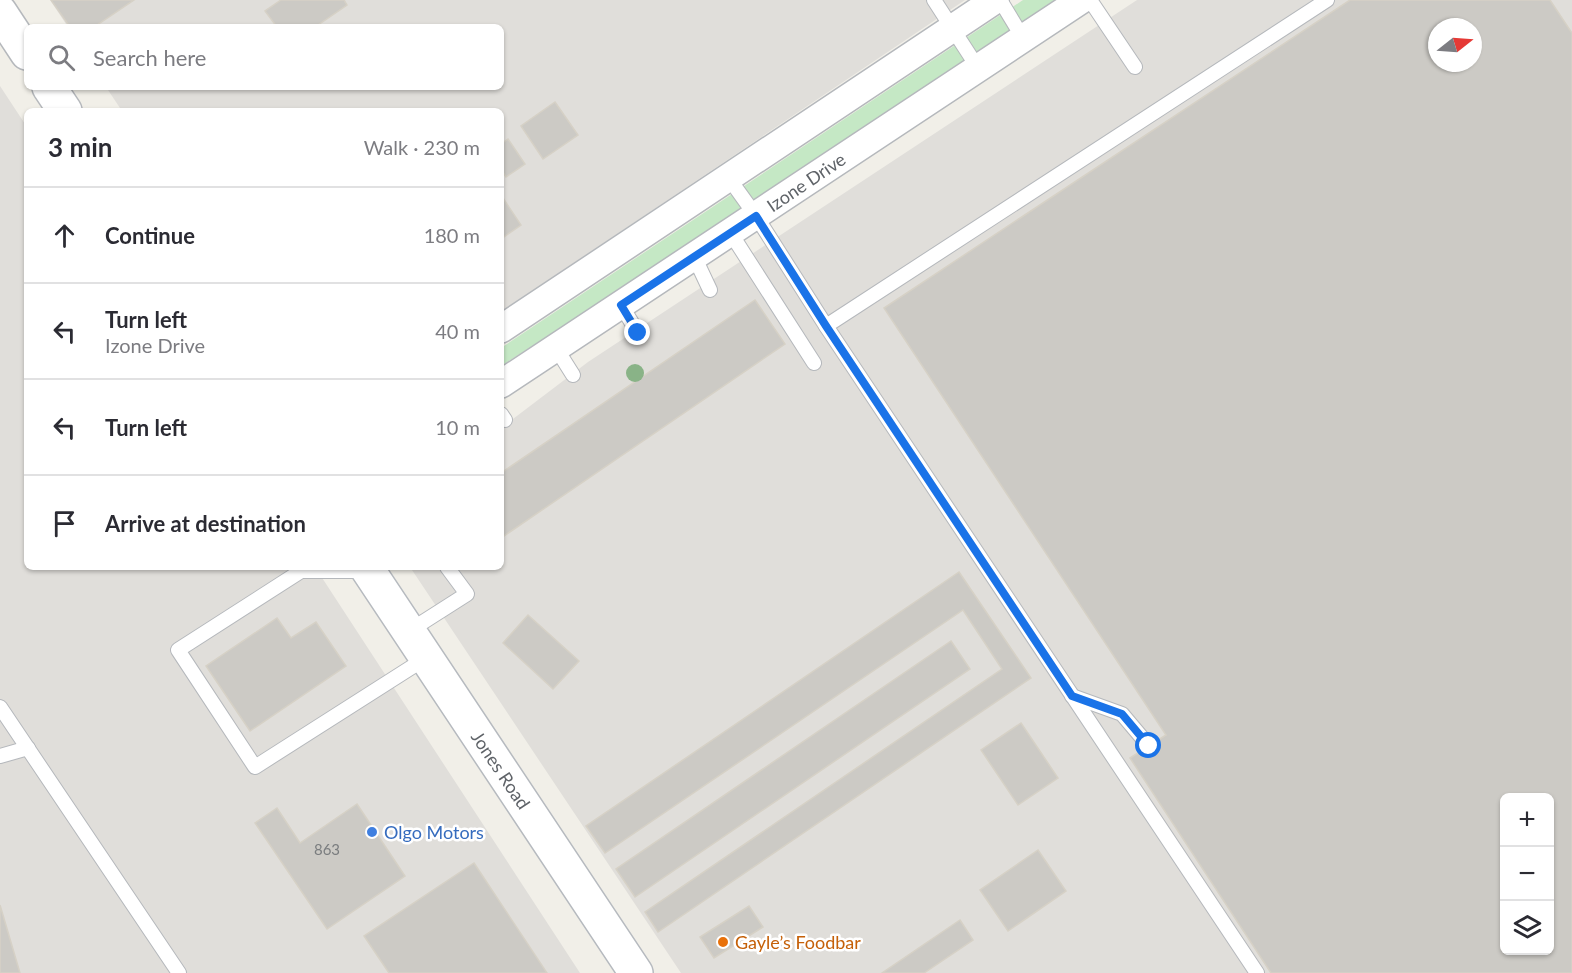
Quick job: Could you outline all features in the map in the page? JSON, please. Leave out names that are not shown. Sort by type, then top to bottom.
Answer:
[{"type":"main road","points":[[0,12],[24,48]]},
{"type":"main road","points":[[51,90],[63,108]]},
{"type":"main road","name":"Jones Road","points":[[368,570],[636,973]]},
{"type":"street","points":[[504,327],[995,0]]},
{"type":"street","name":"Izone Drive","points":[[504,382],[1081,0]]},
{"type":"lane","points":[[934,0],[978,68]]},
{"type":"lane","points":[[1000,0],[1023,38]]},
{"type":"lane","points":[[1090,0],[1135,67]]},
{"type":"lane","points":[[826,326],[1327,0]]},
{"type":"lane","points":[[728,177],[1257,973]]},
{"type":"lane","points":[[730,232],[814,363]]},
{"type":"lane","points":[[694,256],[710,290]]},
{"type":"lane","points":[[621,305],[638,333]]},
{"type":"lane","points":[[556,348],[573,375]]},
{"type":"lane","points":[[300,570],[178,650],[255,766],[417,644],[466,594],[449,570]]},
{"type":"lane","points":[[1072,696],[1122,714],[1149,746]]},
{"type":"lane","points":[[0,707],[179,973]]},
{"type":"lane","points":[[0,756],[28,748]]},
{"type":"shaded area","points":[[50,0],[965,0],[504,310],[504,108],[120,108],[108,90],[504,90],[504,24],[66,24]]},
{"type":"shaded area","points":[[1137,0],[1572,0],[1572,973],[681,973],[412,570],[504,570],[504,426],[588,362]]},
{"type":"shaded area","points":[[0,86],[24,122],[24,570],[317,570],[580,973],[0,973]]},
{"type":"green space","points":[[1023,0],[1061,0],[689,247],[504,364],[504,346]]},
{"type":"building","points":[[51,0],[134,0],[98,24],[68,24]]},
{"type":"building","points":[[281,0],[344,0],[347,5],[319,24],[275,24],[265,11]]},
{"type":"building","points":[[1350,0],[1550,0],[1572,33],[1572,973],[1271,973],[1130,758],[1166,735],[884,308]]},
{"type":"building","points":[[555,102],[578,135],[543,159],[521,126]]},
{"type":"building","points":[[508,139],[525,164],[506,177],[504,174],[504,142]]},
{"type":"building","points":[[504,200],[521,225],[504,237]]},
{"type":"building","points":[[755,300],[785,344],[504,536],[504,471]]},
{"type":"building","points":[[959,572],[1031,678],[658,932],[645,912],[1002,669],[963,610],[605,853],[586,826]]},
{"type":"building","points":[[528,615],[579,661],[553,689],[503,643]]},
{"type":"building","points":[[277,618],[291,638],[316,622],[346,666],[250,731],[206,666]]},
{"type":"building","points":[[951,641],[970,669],[635,897],[616,869]]},
{"type":"building","points":[[1021,723],[1058,778],[1018,805],[981,750]]},
{"type":"building","points":[[357,804],[405,876],[327,929],[255,823],[277,808],[300,843]]},
{"type":"building","points":[[1038,850],[1066,891],[1008,931],[980,890]]},
{"type":"building","points":[[474,863],[547,973],[389,973],[364,936]]},
{"type":"building","points":[[0,905],[20,973],[0,973]]},
{"type":"building","points":[[749,906],[763,927],[714,958],[700,937]]},
{"type":"building","points":[[960,920],[973,940],[924,973],[882,973]]},
{"type":"place","name":"Olgo Motors","points":[[372,832]]},
{"type":"place","name":"Gayle’s Foodbar","points":[[723,942]]},
{"type":"route","points":[[638,333],[621,305],[756,216],[826,326],[1072,696],[1122,714],[1149,746]]}]
